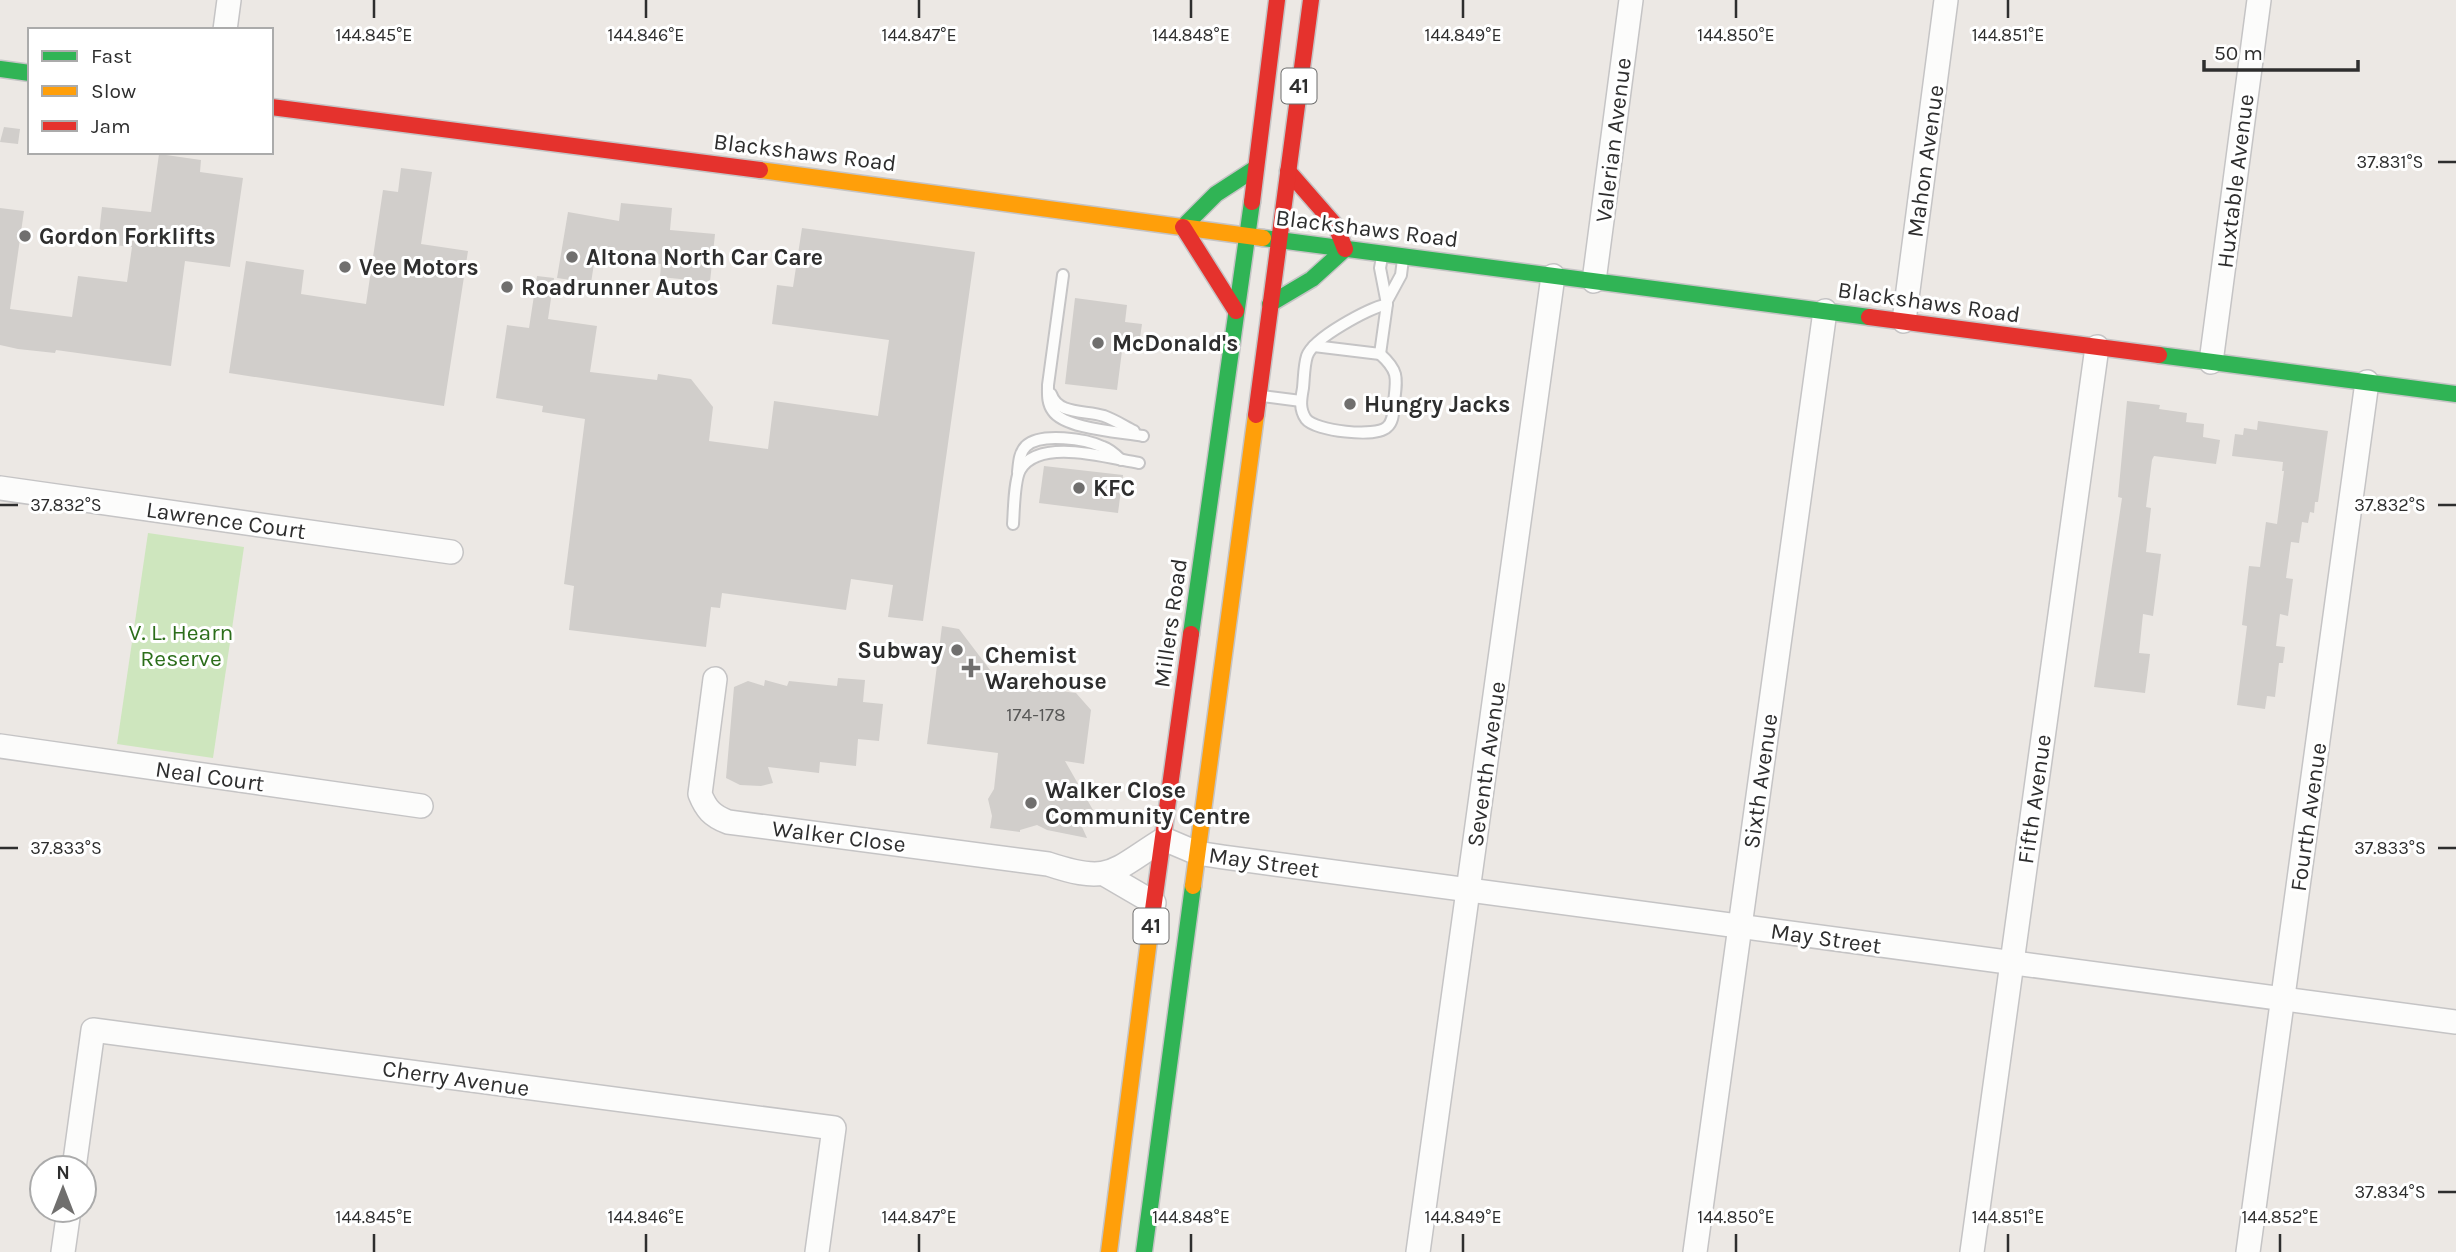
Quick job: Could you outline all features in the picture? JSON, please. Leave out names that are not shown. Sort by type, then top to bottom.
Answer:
[{"type":"main road","name":"Millers Road","points":[[1109,1252],[1277,0]]},
{"type":"main road","name":"41","points":[[1144,1252],[1311,0]]},
{"type":"main road","points":[[0,69],[28,73]]},
{"type":"main road","name":"Blackshaws Road","points":[[273,107],[2456,394]]},
{"type":"main road","points":[[1236,311],[1183,227],[1214,194],[1236,177],[1256,168]]},
{"type":"main road","points":[[1270,304],[1312,279],[1345,249],[1336,226],[1287,171]]},
{"type":"street","points":[[225,28],[229,0]]},
{"type":"street","name":"Valerian Avenue","points":[[1594,281],[1631,0]]},
{"type":"street","name":"Mahon Avenue","points":[[1903,321],[1946,0]]},
{"type":"street","name":"Huxtable Avenue","points":[[2211,362],[2259,0]]},
{"type":"street","name":"Seventh Avenue","points":[[1418,1252],[1553,276]]},
{"type":"street","name":"Sixth Avenue","points":[[1695,1252],[1825,311]]},
{"type":"street","name":"Fifth Avenue","points":[[1972,1252],[2097,347]]},
{"type":"street","name":"Fourth Avenue","points":[[2248,1252],[2367,382]]},
{"type":"street","name":"Lawrence Court","points":[[0,488],[452,552]]},
{"type":"street","name":"Walker Close","points":[[715,679],[700,794],[705,806],[714,816],[728,821],[1048,864],[1090,875],[1106,875],[1154,903]]},
{"type":"street","name":"Neal Court","points":[[0,746],[421,806]]},
{"type":"street","points":[[1106,875],[1162,851]]},
{"type":"street","name":"May Street","points":[[1162,851],[1197,853],[2456,1022]]},
{"type":"street","name":"Cherry Avenue","points":[[76,1154],[93,1030],[834,1128],[817,1252]]},
{"type":"street","points":[[63,1252],[67,1224]]},
{"type":"lane","points":[[1382,254],[1380,268],[1387,304]]},
{"type":"lane","points":[[1380,354],[1387,304],[1394,284],[1401,275],[1403,256]]},
{"type":"lane","points":[[1063,275],[1047,400],[1054,413],[1066,421],[1143,436]]},
{"type":"lane","points":[[1314,346],[1380,354],[1395,370],[1397,380],[1392,421],[1381,432],[1368,433],[1311,424],[1301,410],[1301,401],[1307,355],[1314,346],[1356,316],[1387,304]]},
{"type":"lane","points":[[1259,396],[1301,401]]},
{"type":"lane","points":[[1013,524],[1018,472],[1029,459],[1047,452],[1139,463]]},
{"type":"green space","name":"V. L. Hearn Reserve","points":[[148,533],[244,547],[213,758],[117,744]]},
{"type":"building","points":[[4,127],[20,129],[18,144],[0,142]]},
{"type":"building","points":[[159,154],[201,160],[200,172],[243,178],[230,267],[185,261],[171,366],[0,345],[0,208],[24,211],[10,309],[72,317],[78,276],[127,282],[132,247],[98,243],[102,207],[151,212]]},
{"type":"building","points":[[401,168],[432,172],[421,244],[468,251],[444,406],[229,373],[246,261],[304,270],[301,294],[366,304],[383,190],[398,192]]},
{"type":"building","points":[[621,203],[672,208],[670,230],[715,234],[710,282],[660,277],[661,264],[595,257],[591,283],[557,278],[568,212],[619,221]]},
{"type":"building","points":[[802,228],[975,252],[923,621],[888,617],[893,585],[851,579],[846,610],[722,593],[720,608],[711,607],[706,647],[569,630],[574,586],[564,584],[585,419],[542,412],[543,406],[496,398],[507,325],[529,328],[537,276],[554,278],[548,319],[597,326],[590,372],[657,380],[658,374],[691,379],[713,407],[709,441],[768,449],[774,401],[878,416],[889,340],[772,324],[777,285],[793,287]]},
{"type":"building","points":[[1075,298],[1127,305],[1125,322],[1142,324],[1139,345],[1123,343],[1117,390],[1065,384]]},
{"type":"building","points":[[2127,401],[2160,405],[2159,409],[2187,413],[2186,422],[2204,424],[2203,437],[2220,440],[2216,464],[2154,456],[2152,460],[2146,507],[2151,508],[2146,552],[2161,554],[2153,616],[2143,614],[2139,653],[2150,654],[2145,693],[2094,687],[2122,498],[2118,497]]},
{"type":"building","points":[[2258,421],[2328,431],[2318,502],[2315,502],[2314,513],[2310,512],[2308,523],[2302,522],[2299,543],[2291,542],[2286,578],[2293,579],[2288,616],[2280,614],[2276,646],[2285,647],[2283,663],[2279,663],[2275,697],[2267,696],[2265,709],[2237,705],[2247,626],[2242,625],[2249,566],[2260,567],[2266,522],[2277,524],[2284,471],[2283,462],[2232,456],[2235,434],[2243,435],[2244,428],[2257,430]]},
{"type":"building","points":[[1044,466],[1123,475],[1118,513],[1039,503]]},
{"type":"building","points":[[942,626],[959,629],[1000,683],[1076,693],[1091,710],[1084,764],[1065,761],[1093,810],[1098,825],[1082,827],[1087,838],[1047,830],[1037,825],[1020,832],[990,828],[992,816],[988,799],[994,789],[998,753],[927,744]]},
{"type":"building","points":[[838,678],[865,680],[863,702],[883,704],[879,741],[858,739],[856,766],[820,762],[819,773],[768,767],[773,783],[761,786],[740,785],[726,778],[734,687],[748,681],[764,686],[765,680],[787,686],[789,681],[837,686]]},
{"type":"traffic: fast","points":[[0,69],[28,73]]},
{"type":"traffic: fast","points":[[1183,227],[1216,194],[1256,168]]},
{"type":"traffic: fast","points":[[1191,634],[1252,202]]},
{"type":"traffic: fast","points":[[1263,238],[1869,317]]},
{"type":"traffic: fast","points":[[1270,304],[1312,279],[1345,249]]},
{"type":"traffic: fast","points":[[2159,355],[2456,394]]},
{"type":"traffic: fast","points":[[1144,1252],[1193,886]]},
{"type":"traffic: slow","points":[[760,170],[1263,238]]},
{"type":"traffic: slow","points":[[1193,886],[1256,415]]},
{"type":"traffic: slow","points":[[1109,1252],[1151,924]]},
{"type":"traffic: jam","points":[[1252,202],[1277,0]]},
{"type":"traffic: jam","points":[[1256,415],[1311,0]]},
{"type":"traffic: jam","points":[[273,107],[760,170]]},
{"type":"traffic: jam","points":[[1288,171],[1336,226],[1345,249]]},
{"type":"traffic: jam","points":[[1183,227],[1236,311]]},
{"type":"traffic: jam","points":[[1869,317],[2159,355]]},
{"type":"traffic: jam","points":[[1151,924],[1191,634]]},
{"type":"place","name":"Gordon Forklifts","points":[[25,236]]},
{"type":"place","name":"Altona North Car Care","points":[[572,257]]},
{"type":"place","name":"Vee Motors","points":[[345,267]]},
{"type":"place","name":"Roadrunner Autos","points":[[507,287]]},
{"type":"place","name":"McDonald's","points":[[1098,343]]},
{"type":"place","name":"Hungry Jacks","points":[[1350,404]]},
{"type":"place","name":"KFC","points":[[1079,488]]},
{"type":"place","name":"Subway","points":[[957,650]]},
{"type":"place","name":"Chemist Warehouse","points":[[971,668]]},
{"type":"place","name":"Walker Close Community Centre","points":[[1031,803]]}]
